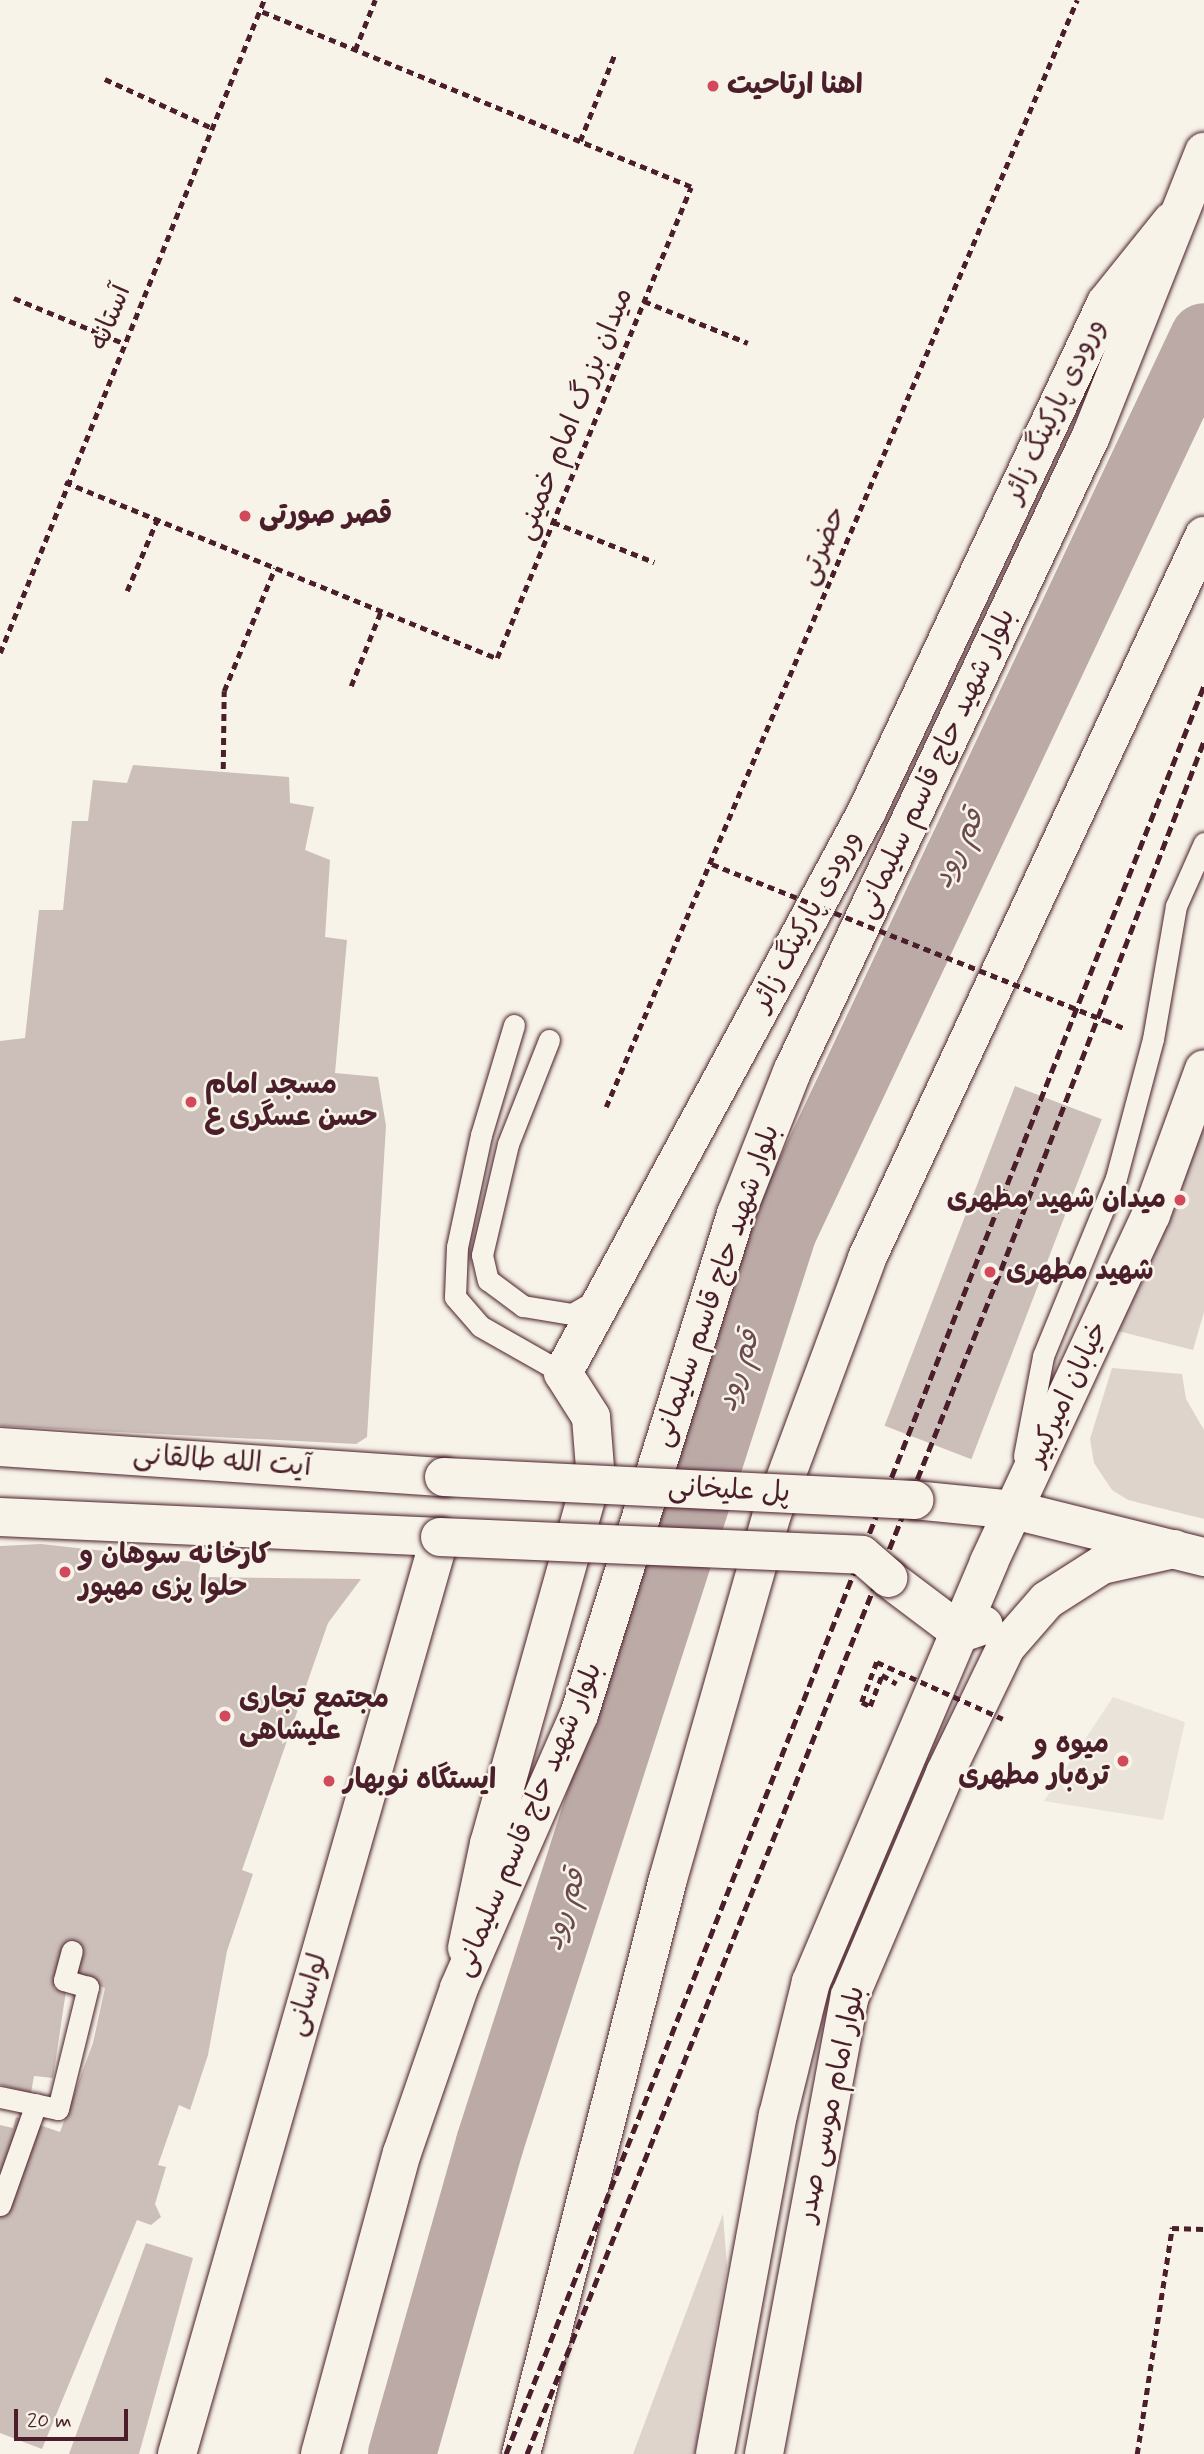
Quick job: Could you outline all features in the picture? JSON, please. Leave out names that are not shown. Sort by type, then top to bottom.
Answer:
[{"type":"main road","name":"بلوار شهید حاج قاسم سلیمانی","points":[[320,2454],[402,2153],[459,1988],[579,1715],[736,1214],[792,1072],[1091,436],[1204,152]]},
{"type":"main road","name":"ورودی پارکینگ زائر","points":[[563,1373],[598,1299],[867,811],[1106,303],[1182,208]]},
{"type":"main road","points":[[521,2454],[668,1879],[772,1514],[867,1258],[1204,536]]},
{"type":"main road","name":"خیابان امیرکبیر","points":[[989,1562],[1151,1215],[1204,1069]]},
{"type":"main road","points":[[459,1988],[489,1844],[595,1468],[591,1417],[563,1373]]},
{"type":"main road","name":"آیت الله طالقانی","points":[[0,1447],[444,1477]]},
{"type":"main road","name":"پل علیخانی","points":[[444,1477],[914,1500],[1014,1510],[1189,1553]]},
{"type":"main road","points":[[0,1517],[440,1537]]},
{"type":"main road","name":"پل علیخانی","points":[[440,1537],[862,1555],[961,1633]]},
{"type":"main road","name":"لواسانی","points":[[177,2454],[440,1537]]},
{"type":"main road","name":"بلوار امام موسی صدر","points":[[764,2454],[850,1996],[1006,1647],[1047,1600],[1102,1565],[1189,1553]]},
{"type":"main road","name":"بلوار امام موسی صدر","points":[[716,2454],[778,2115],[811,1982],[989,1562]]},
{"type":"main road","points":[[961,1633],[989,1625],[1006,1647]]},
{"type":"lane","points":[[1014,1510],[1043,1356],[1116,1178],[1153,1039],[1177,906],[1204,843]]},
{"type":"lane","points":[[514,1025],[481,1135],[457,1247],[455,1297],[480,1326],[563,1373]]},
{"type":"lane","points":[[549,1040],[508,1144],[482,1255],[488,1280],[504,1297],[540,1311],[572,1314],[598,1299]]},
{"type":"lane","points":[[464,1310],[488,1280]]},
{"type":"lane","points":[[0,2097],[58,2109],[89,1987],[64,1980],[72,1951]]},
{"type":"lane","points":[[0,2205],[36,2104]]},
{"type":"path","name":"آستانه","points":[[0,653],[65,482],[264,0]]},
{"type":"path","points":[[355,50],[375,0]]},
{"type":"path","name":"حضرتی","points":[[606,1107],[712,864],[1077,0]]},
{"type":"path","name":"میدان بزرگ امام خمینی","points":[[65,482],[497,658],[691,187],[260,11]]},
{"type":"path","points":[[580,141],[614,56]]},
{"type":"path","points":[[105,79],[212,128]]},
{"type":"path","points":[[14,298],[123,343]]},
{"type":"path","points":[[644,301],[748,344]]},
{"type":"path","points":[[127,591],[157,520]]},
{"type":"path","points":[[553,522],[654,562]]},
{"type":"path","points":[[223,769],[224,691],[275,568]]},
{"type":"path","points":[[351,686],[381,611]]},
{"type":"path","points":[[712,864],[1105,1020]]},
{"type":"path","points":[[882,1675],[870,1706],[862,1702],[877,1662],[1003,1719]]},
{"type":"path","points":[[1137,2454],[1172,2228],[1204,2229]]},
{"type":"shaded area","points":[[1204,1102],[1204,1312],[1193,1350],[1114,1330]]},
{"type":"shaded area","points":[[1112,1368],[1182,1374],[1186,1399],[1204,1430],[1204,1519],[1128,1500],[1112,1490],[1094,1463],[1090,1439]]},
{"type":"shaded area","name":"میوه و تره‌بار مطهری","points":[[1113,1697],[1185,1722],[1163,1820],[1044,1801]]},
{"type":"shaded area","points":[[723,2214],[727,2267],[695,2454],[633,2454]]},
{"type":"building","name":"مسجد امام حسن عسگری ع","points":[[133,765],[289,777],[290,803],[314,807],[305,850],[330,860],[325,937],[347,940],[335,1073],[378,1077],[386,1126],[367,1437],[356,1444],[0,1426],[0,1041],[25,1038],[39,910],[63,910],[72,821],[88,821],[93,780],[127,783]]},
{"type":"building","name":"شهید مطهری","points":[[1015,1086],[1102,1119],[971,1459],[885,1426]]},
{"type":"building","points":[[41,1544],[105,1551],[105,1557],[201,1562],[198,1577],[361,1579],[328,1623],[242,1870],[253,1874],[227,1951],[208,2055],[190,2110],[179,2105],[158,2165],[166,2167],[155,2204],[161,2217],[151,2225],[137,2220],[42,2449],[0,2433],[0,2125],[13,2128],[16,2117],[60,2132],[93,2043],[105,1988],[70,1975],[68,1945],[54,1988],[66,1991],[53,2078],[34,2076],[31,2093],[0,2085],[0,1546]]},
{"type":"building","points":[[146,2243],[193,2258],[139,2454],[69,2454]]},
{"type":"waterway","name":"قم رود","points":[[402,2454],[490,2143],[783,1231],[1204,337]]},
{"type":"railway","points":[[506,2454],[1204,686]]},
{"type":"railway","points":[[527,2454],[1001,1270],[1204,741]]},
{"type":"place","name":"اهنا ارتاحیت","points":[[713,86]]},
{"type":"place","name":"قصر صورتی","points":[[245,516]]},
{"type":"place","name":"مسجد امام حسن عسگری ع","points":[[191,1102]]},
{"type":"place","name":"میدان شهید مطهری","points":[[1180,1200]]},
{"type":"place","name":"شهید مطهری","points":[[990,1272]]},
{"type":"place","name":"کارخانه سوهان و حلوا پزی مهپور","points":[[65,1572]]},
{"type":"place","name":"مجتمع تجاری علیشاهی","points":[[225,1716]]},
{"type":"place","name":"میوه و تره‌بار مطهری","points":[[1123,1761]]},
{"type":"place","name":"ایستگاه نوبهار","points":[[329,1781]]}]
